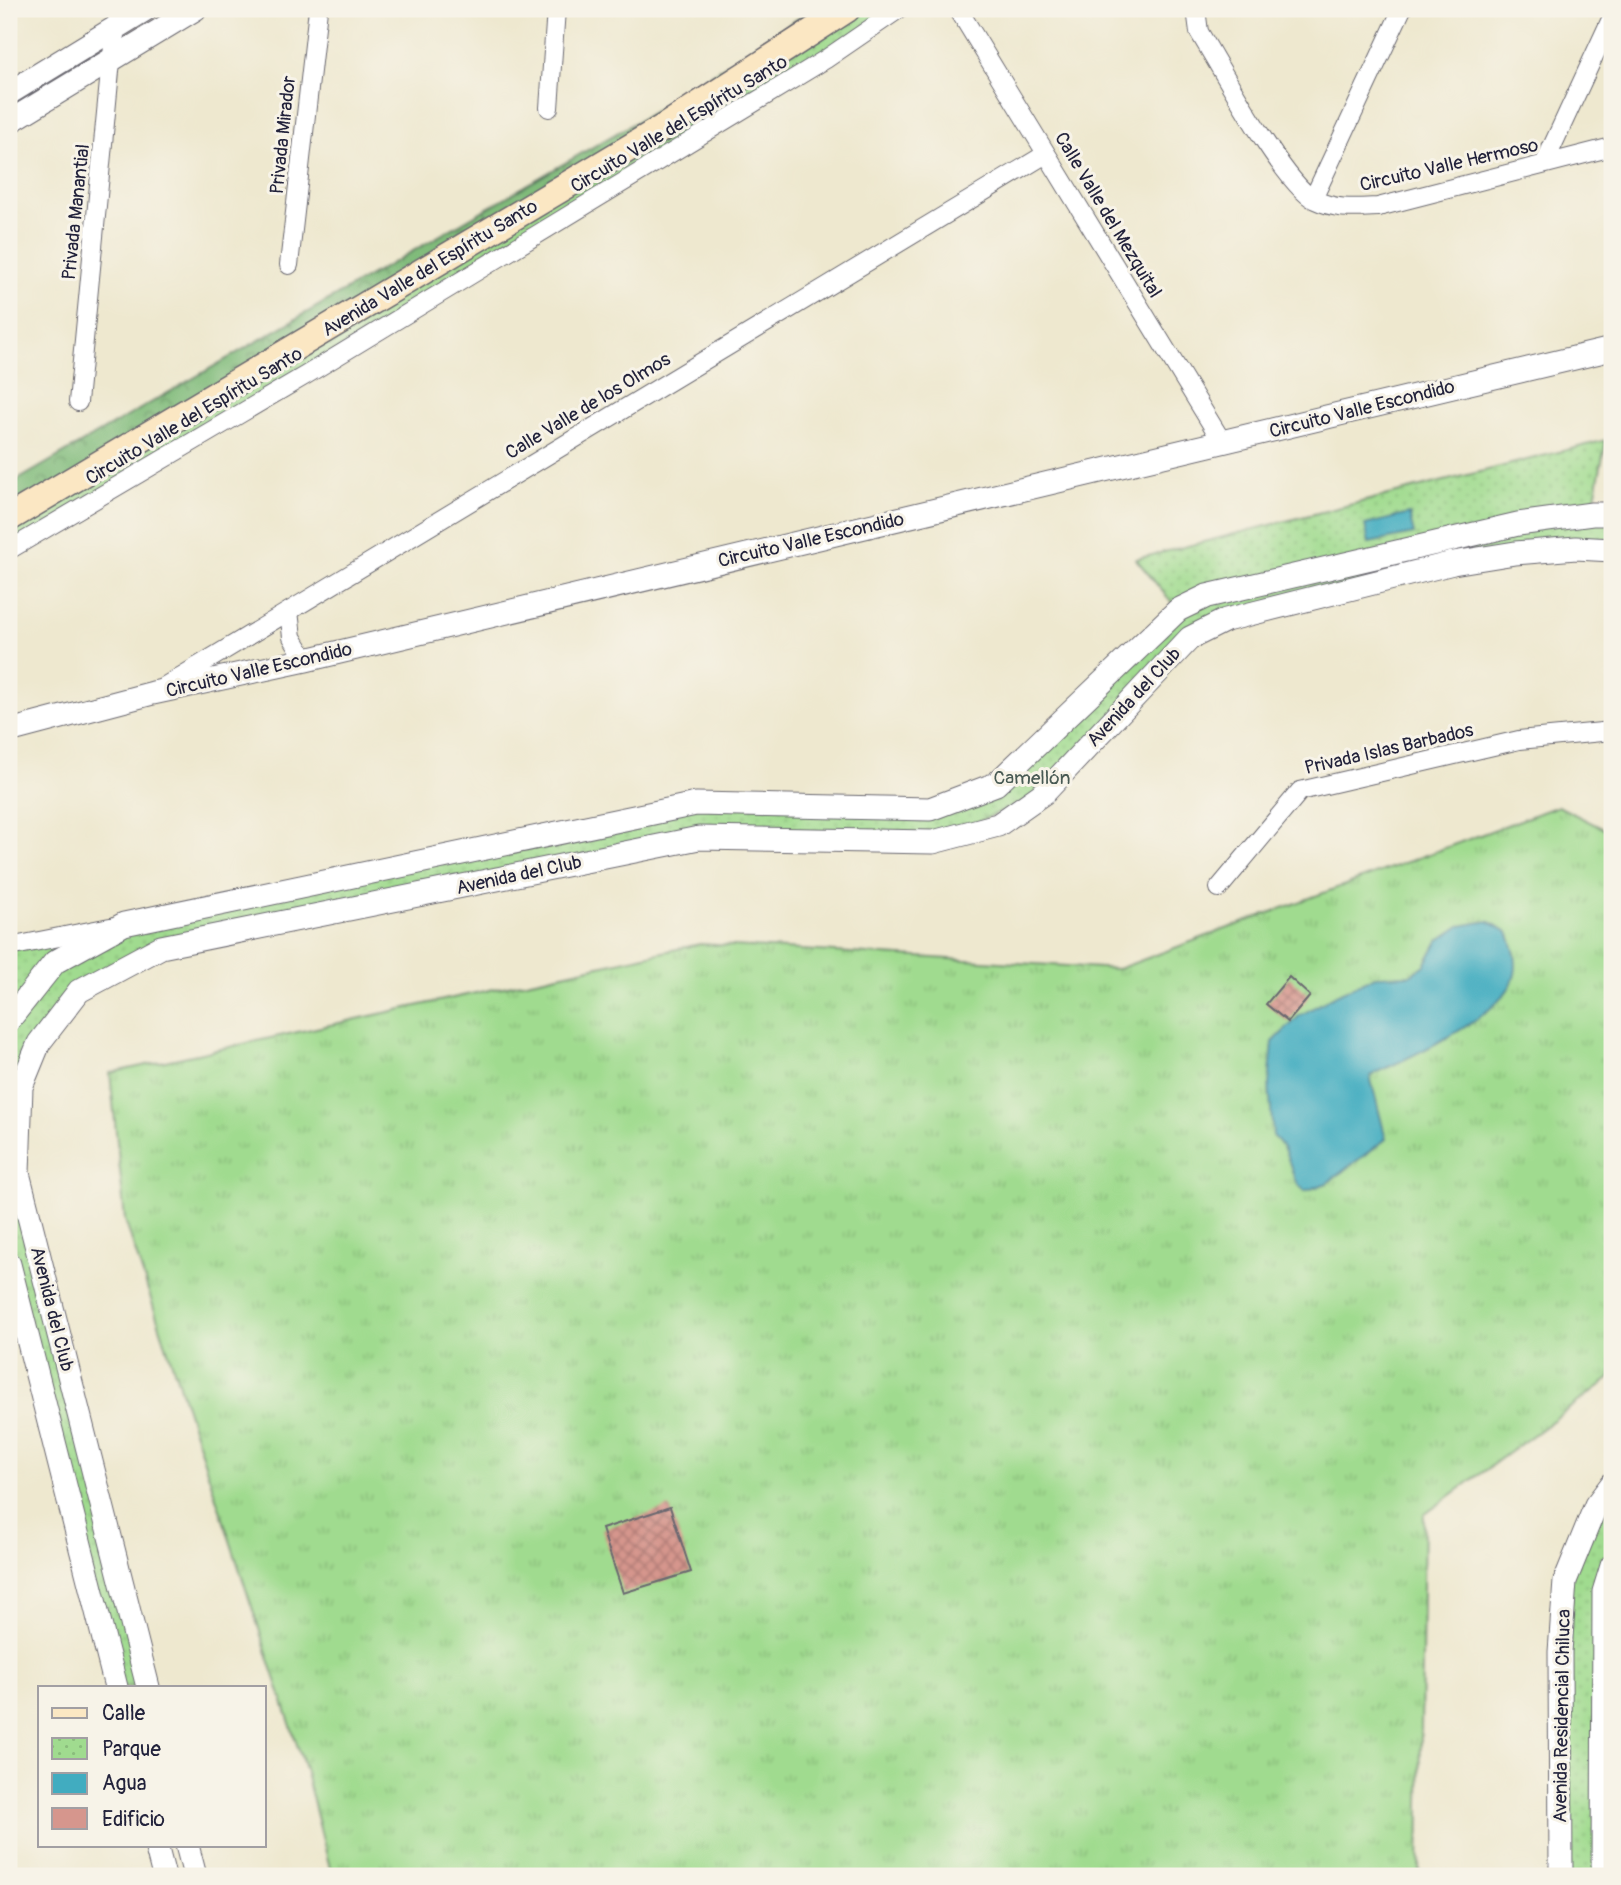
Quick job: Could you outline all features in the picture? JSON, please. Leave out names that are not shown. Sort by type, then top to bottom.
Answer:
[{"type":"main road","name":"Avenida Valle del Espíritu Santo","points":[[9,518],[666,126],[846,9]]},
{"type":"street","points":[[9,93],[118,18],[146,9]]},
{"type":"street","points":[[9,122],[195,9]]},
{"type":"street","name":"Privada Mirador","points":[[289,265],[318,9]]},
{"type":"street","points":[[549,108],[556,9]]},
{"type":"street","name":"Circuito Valle del Espíritu Santo","points":[[9,550],[306,375],[814,66],[899,9]]},
{"type":"street","name":"Calle Valle del Mezquital","points":[[958,9],[1223,443]]},
{"type":"street","name":"Circuito Valle Hermoso","points":[[1196,9],[1199,32],[1286,172],[1313,199],[1343,209],[1378,207],[1612,147]]},
{"type":"street","points":[[1313,199],[1402,9]]},
{"type":"street","points":[[1544,164],[1612,17]]},
{"type":"street","name":"Privada Manantial","points":[[78,402],[111,61],[118,18]]},
{"type":"street","name":"Calle Valle de los Olmos","points":[[153,694],[1045,154]]},
{"type":"street","name":"Circuito Valle Escondido","points":[[9,731],[153,694],[306,660],[1612,349]]},
{"type":"street","name":"Avenida del Club","points":[[9,947],[696,804],[930,808],[996,785],[1178,610],[1207,596],[1518,523],[1592,513],[1612,514]]},
{"type":"street","name":"Avenida del Club","points":[[148,1686],[18,1173],[21,1087],[39,1043],[79,991],[161,947],[699,838],[933,842],[998,825],[1045,792],[1190,638],[1226,620],[1453,563],[1515,553],[1576,548],[1612,550]]},
{"type":"street","points":[[1251,586],[1259,611]]},
{"type":"street","points":[[289,611],[292,637],[306,660]]},
{"type":"street","name":"Privada Islas Barbados","points":[[1219,888],[1300,791],[1520,740],[1612,731]]},
{"type":"street","points":[[153,918],[161,947]]},
{"type":"street","name":"Avenida del Club","points":[[9,1020],[55,962],[124,924]]},
{"type":"street","name":"Avenida del Club","points":[[9,1264],[116,1686]]},
{"type":"street","name":"Avenida Residencial Chiluca","points":[[1561,1876],[1560,1652],[1565,1581],[1596,1504],[1612,1484]]},
{"type":"street","name":"Avenida Residencial Chiluca","points":[[1604,1876],[1604,1592],[1612,1566]]},
{"type":"street","points":[[156,1846],[164,1876]]},
{"type":"street","points":[[187,1846],[195,1876]]},
{"type":"green space","points":[[813,9],[852,9],[9,518],[9,485],[653,112]]},
{"type":"green space","points":[[852,9],[899,9],[9,550],[9,518]]},
{"type":"green space","name":"Camellón","points":[[1606,440],[1592,513],[1612,514],[1612,550],[1515,553],[1190,638],[1045,792],[933,842],[699,838],[161,947],[79,991],[39,1043],[18,1173],[148,1686],[116,1686],[9,1264],[9,947],[696,804],[930,809],[996,784],[1177,609],[1136,559]]},
{"type":"green space","points":[[1558,806],[1612,833],[1612,1377],[1424,1515],[1419,1876],[332,1876],[305,1769],[125,1220],[110,1073],[700,944],[1118,969]]},
{"type":"green space","points":[[1612,1484],[1603,1876],[1561,1876],[1565,1581]]},
{"type":"water","points":[[1409,514],[1414,534],[1369,543],[1365,525]]},
{"type":"water","points":[[1488,921],[1508,932],[1513,947],[1516,968],[1508,990],[1494,1006],[1453,1034],[1370,1076],[1386,1139],[1327,1183],[1305,1191],[1295,1179],[1284,1150],[1273,1136],[1269,1084],[1273,1042],[1299,1016],[1336,995],[1375,976],[1410,975],[1425,965],[1438,941],[1460,926]]},
{"type":"building","points":[[1289,977],[1310,996],[1288,1022],[1266,1004]]},
{"type":"building","points":[[670,1507],[691,1572],[623,1593],[602,1529]]}]
